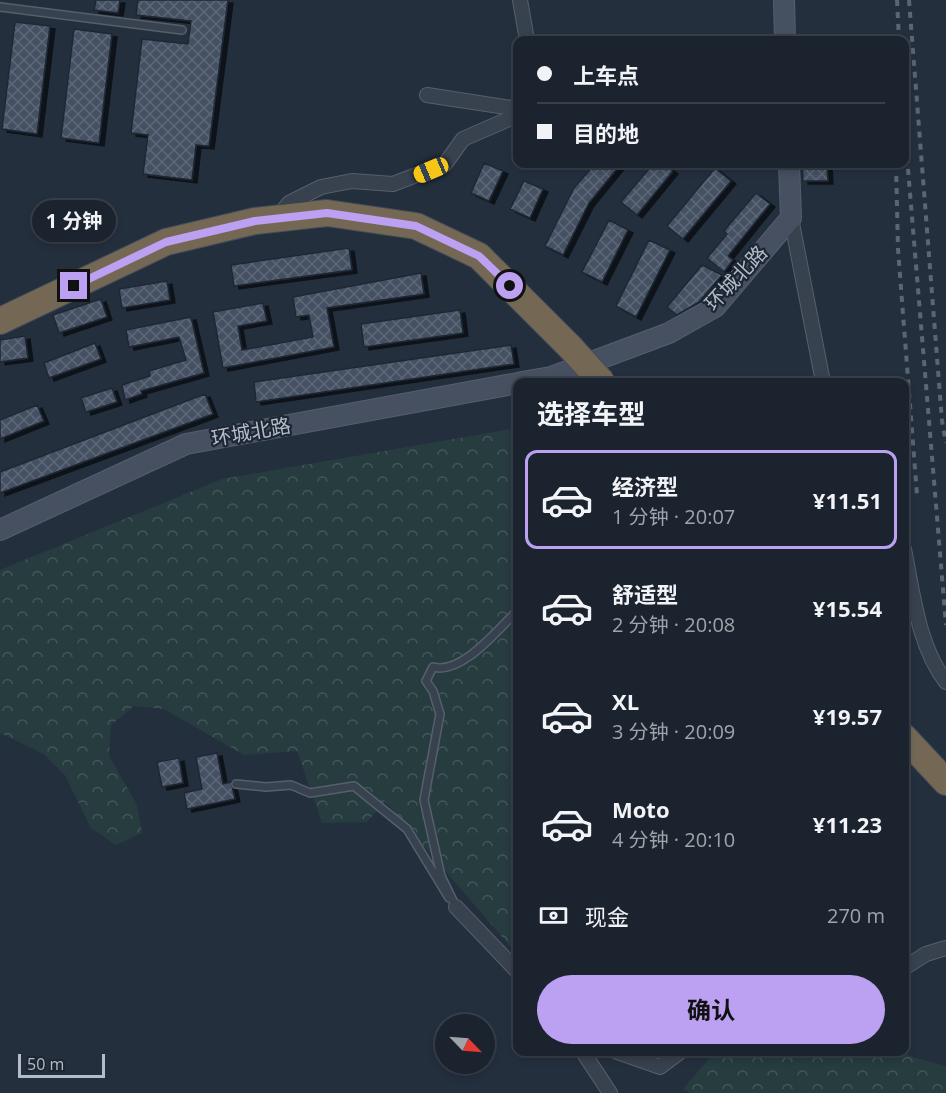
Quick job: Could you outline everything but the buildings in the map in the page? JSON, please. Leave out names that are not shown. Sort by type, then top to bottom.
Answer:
[{"type":"highway","points":[[0,321],[166,242],[276,219],[327,213],[416,226],[446,238],[479,256],[598,378]]},
{"type":"highway","points":[[909,742],[946,782]]},
{"type":"street","points":[[520,0],[526,36]]},
{"type":"street","points":[[784,0],[785,36]]},
{"type":"street","points":[[427,95],[513,108]]},
{"type":"street","points":[[276,219],[289,203],[321,186],[352,181],[393,184],[445,164],[463,139],[513,118]]},
{"type":"street","points":[[789,168],[790,218],[822,378]]},
{"type":"street","name":"环城北路","points":[[544,378],[669,333],[715,307],[790,218]]},
{"type":"street","name":"环城北路","points":[[0,530],[186,444],[513,384]]},
{"type":"street","points":[[909,574],[932,664],[946,682]]},
{"type":"street","points":[[456,907],[513,967]]},
{"type":"street","points":[[909,965],[926,954],[946,948]]},
{"type":"street","points":[[586,1056],[610,1093]]},
{"type":"street","points":[[628,1056],[660,1067],[675,1056]]},
{"type":"lane","points":[[0,7],[182,30]]},
{"type":"lane","points":[[456,907],[441,876],[424,800],[440,714],[433,691],[426,681],[433,668],[442,670],[464,662],[513,615]]},
{"type":"lane","points":[[236,784],[266,787],[291,785],[310,793],[354,786],[407,829],[440,888],[456,907]]},
{"type":"green space","points":[[513,429],[513,949],[385,801],[367,822],[322,823],[297,751],[244,755],[164,709],[134,706],[111,725],[109,756],[137,805],[142,833],[116,845],[91,828],[65,775],[44,754],[0,733],[0,570],[222,479]]},
{"type":"green space","points":[[712,1056],[909,1056],[946,1066],[946,1093],[690,1093],[683,1089]]},
{"type":"railway","points":[[897,0],[899,36]]},
{"type":"railway","points":[[909,0],[942,421],[946,443]]},
{"type":"railway","points":[[896,168],[898,249],[908,378]]},
{"type":"railway","points":[[908,168],[946,625]]},
{"type":"railway","points":[[909,391],[917,495]]},
{"type":"route","points":[[74,286],[166,242],[255,221],[327,213],[416,226],[446,238],[479,256],[510,286]]}]
